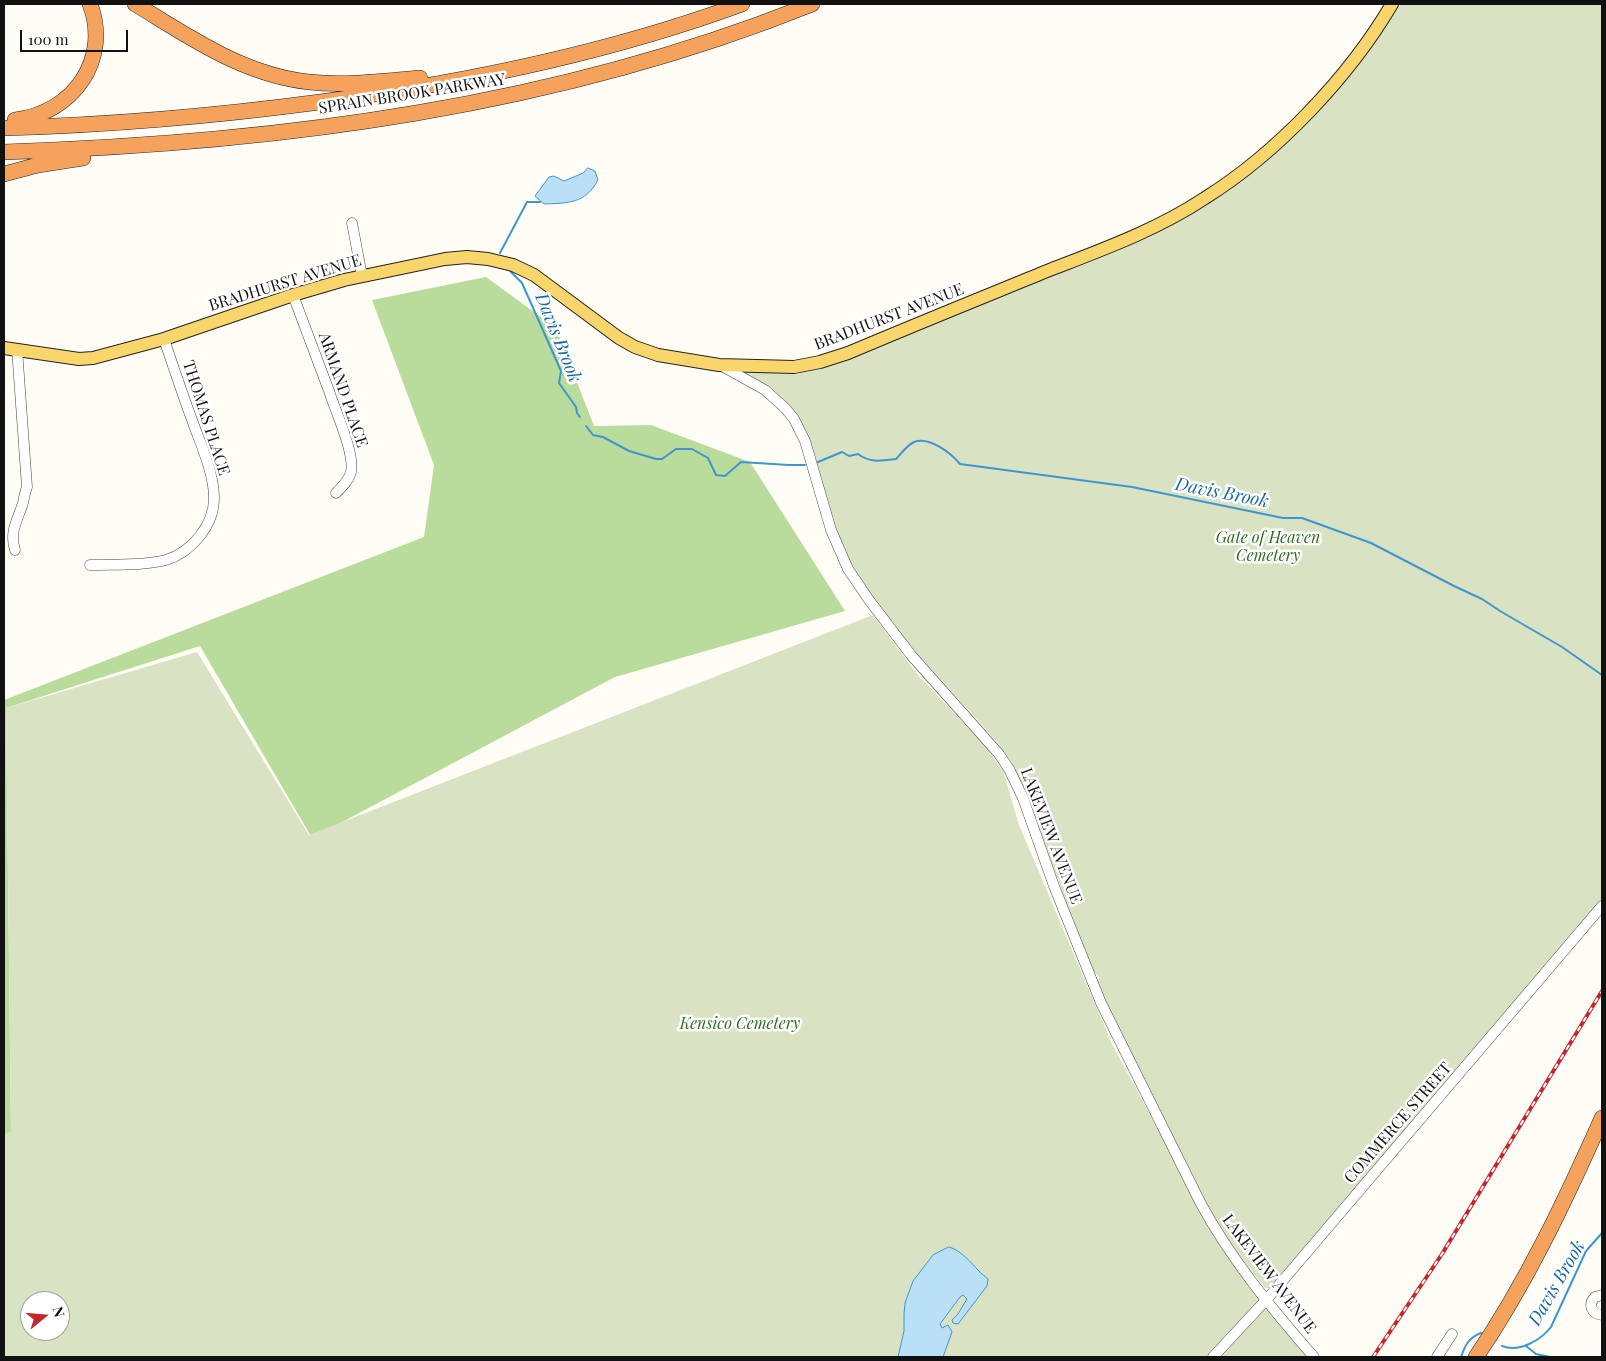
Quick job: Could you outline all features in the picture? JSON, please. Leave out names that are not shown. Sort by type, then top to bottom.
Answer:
[{"type":"highway","points":[[4,121],[32,117],[47,112],[68,98],[79,85],[92,60],[96,41],[95,23],[90,4]]},
{"type":"highway","points":[[135,4],[230,60],[282,78],[334,83],[491,74]]},
{"type":"highway","name":"SPRAIN BROOK PARKWAY","points":[[4,128],[138,121],[238,112],[374,94],[491,74],[559,59],[615,45],[742,4]]},
{"type":"highway","name":"SPRAIN BROOK PARKWAY","points":[[4,152],[103,148],[229,138],[417,113],[547,88],[622,69],[758,25],[812,4]]},
{"type":"highway","points":[[4,174],[47,163],[229,138]]},
{"type":"highway","points":[[1476,1357],[1510,1305],[1540,1252],[1563,1206],[1602,1118]]},
{"type":"highway","points":[[1487,1357],[1548,1252],[1602,1136]]},
{"type":"main road","name":"BRADHURST AVENUE","points":[[4,348],[78,359],[92,358],[164,339],[293,295],[362,276],[445,259],[467,257],[488,259],[513,265],[534,275],[620,338],[635,347],[658,355],[719,365],[794,367],[828,360],[1148,230],[1205,199],[1236,177],[1292,129],[1351,63],[1392,4]]},
{"type":"street","points":[[352,223],[362,276]]},
{"type":"street","name":"ARMAND PLACE","points":[[293,295],[350,453],[351,474],[336,493]]},
{"type":"street","name":"THOMAS PLACE","points":[[90,565],[166,560],[181,553],[195,542],[211,516],[214,498],[213,486],[202,448],[164,339]]},
{"type":"street","points":[[15,550],[13,544],[14,526],[23,504],[27,487],[17,349]]},
{"type":"street","name":"LAKEVIEW AVENUE","points":[[719,365],[765,390],[794,419],[805,441],[831,530],[848,570],[911,655],[999,754],[1009,769],[1023,798],[1054,886],[1101,1003],[1210,1220],[1233,1256],[1314,1357]]},
{"type":"street","name":"COMMERCE STREET","points":[[1213,1357],[1267,1299],[1602,906]]},
{"type":"street","points":[[1601,1292],[1593,1299],[1591,1306],[1596,1313],[1602,1315]]},
{"type":"street","points":[[1437,1357],[1452,1334]]},
{"type":"green space","name":"Gate of Heaven Cemetery","points":[[1398,4],[1602,4],[1602,901],[1341,1209],[1271,1288],[1265,1288],[1227,1238],[1204,1199],[1104,997],[1098,981],[1099,977],[1092,968],[1036,823],[1037,808],[1029,802],[1011,761],[998,743],[900,634],[855,574],[834,527],[808,438],[801,422],[794,411],[775,392],[743,374],[743,370],[789,374],[842,360],[1153,233],[1206,205],[1258,167]]},
{"type":"green space","points":[[486,277],[556,328],[594,426],[651,425],[750,462],[845,611],[615,677],[312,838],[200,646],[6,708],[11,1132],[4,1135],[4,700],[424,537],[434,465],[372,300]]},
{"type":"green space","name":"Kensico Cemetery","points":[[873,615],[918,675],[983,744],[1003,770],[1019,825],[1112,1044],[1222,1249],[1308,1357],[4,1357],[4,1135],[11,1131],[6,708],[197,652],[309,835]]},
{"type":"water","points":[[588,168],[595,171],[598,180],[593,188],[582,198],[575,201],[544,204],[535,196],[549,177],[554,176],[564,181],[583,173]]},
{"type":"water","points":[[949,1247],[962,1254],[988,1279],[987,1286],[958,1324],[953,1323],[952,1320],[967,1299],[963,1295],[940,1324],[942,1328],[948,1325],[952,1332],[943,1357],[898,1357],[904,1331],[905,1303],[913,1281],[933,1255]]},
{"type":"waterway","name":"Davis Brook","points":[[500,253],[527,202],[540,202]]},
{"type":"waterway","name":"Davis Brook","points":[[510,271],[522,283],[561,371],[559,383],[576,407],[580,417]]},
{"type":"waterway","name":"Davis Brook","points":[[586,426],[593,435],[603,437],[629,451],[656,459],[662,459],[676,449],[692,449],[708,458],[716,475],[725,476],[741,462],[805,465]]},
{"type":"waterway","name":"Davis Brook","points":[[818,462],[842,452],[849,456],[858,454],[871,460],[896,459],[914,442],[926,441],[933,443],[951,455],[960,464],[1132,487],[1283,518],[1302,518],[1371,543],[1482,599],[1562,647],[1602,675]]},
{"type":"waterway","name":"Davis Brook","points":[[1502,1346],[1515,1348],[1529,1344],[1547,1332],[1586,1251],[1602,1233]]},
{"type":"waterway","name":"Davis Brook","points":[[1461,1357],[1470,1340],[1481,1333],[1484,1334]]},
{"type":"waterway","points":[[1526,1346],[1536,1354],[1550,1357]]},
{"type":"railway","points":[[1373,1357],[1442,1254],[1602,991]]}]
